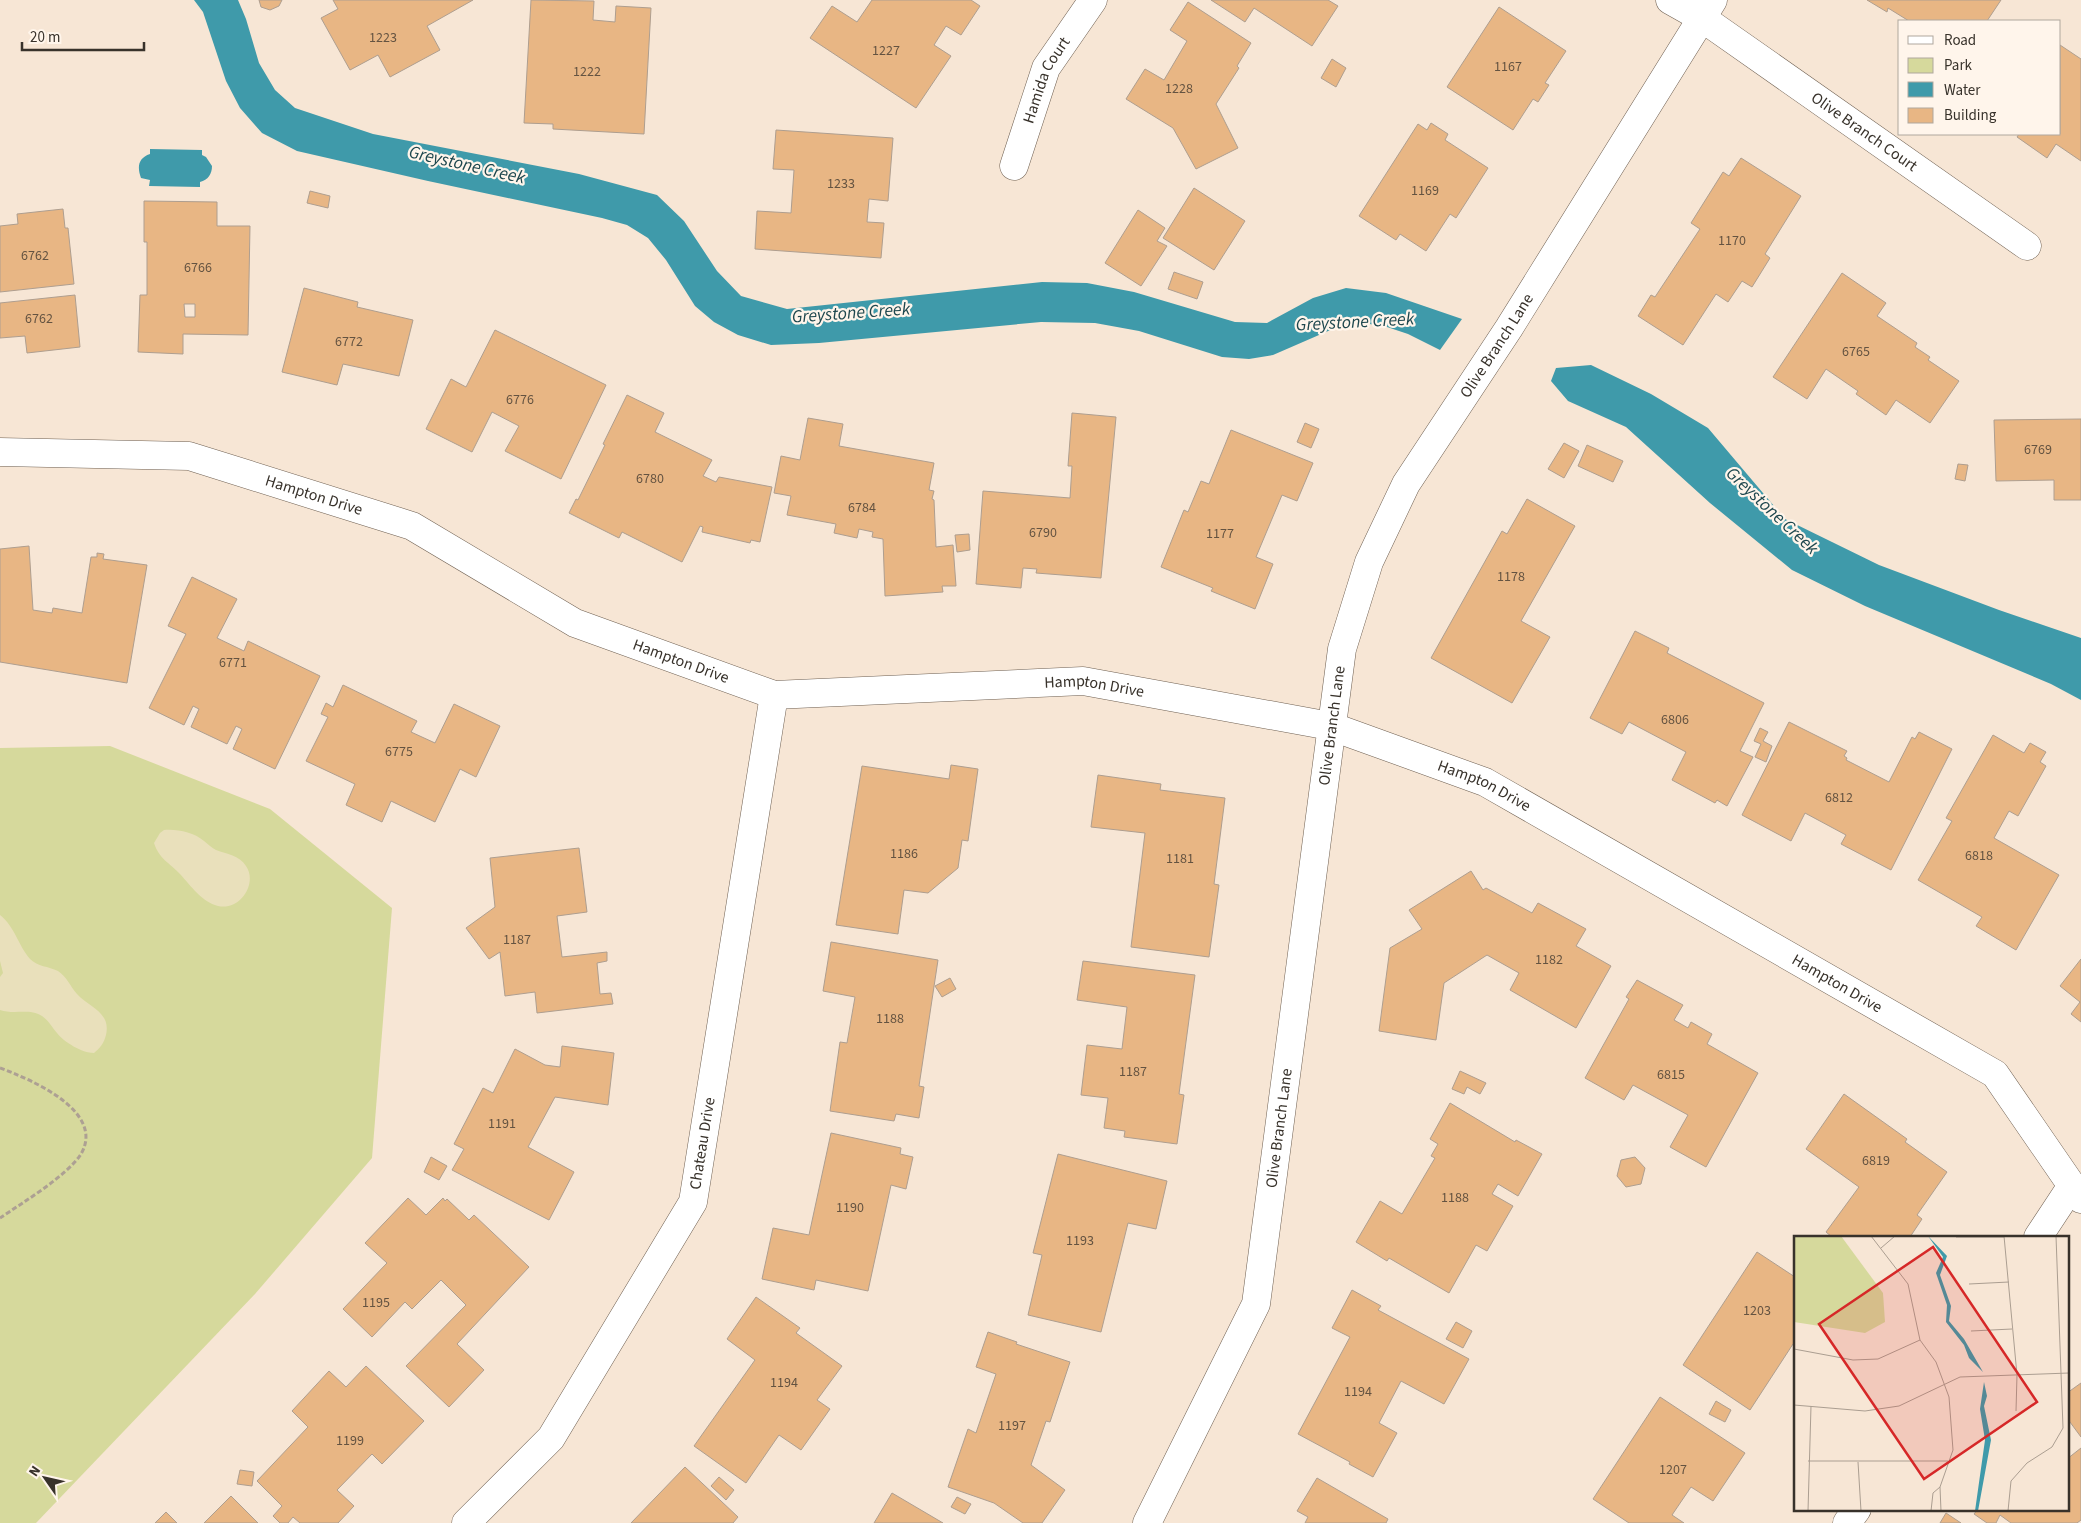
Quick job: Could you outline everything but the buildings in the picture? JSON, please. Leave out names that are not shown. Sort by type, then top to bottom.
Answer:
[{"type":"street","name":"Hamida Court","points":[[1014,166],[1046,68],[1093,0]]},
{"type":"street","name":"Olive Branch Court","points":[[1670,0],[1708,9],[2027,246]]},
{"type":"street","name":"Olive Branch Lane","points":[[1147,1523],[1256,1304],[1330,726],[1342,649],[1366,570],[1406,484],[1509,328],[1708,9]]},
{"type":"street","name":"Hampton Drive","points":[[0,452],[189,456],[402,523],[420,531],[575,623],[774,695],[1083,681],[1330,726],[1485,782],[1995,1074],[2076,1193]]},
{"type":"street","name":"Chateau Drive","points":[[466,1523],[551,1438],[693,1202],[774,695]]},
{"type":"street","points":[[2039,1236],[2076,1193]]},
{"type":"street","points":[[1848,1523],[1856,1510]]},
{"type":"path","points":[[0,1068],[22,1076],[66,1103],[80,1117],[86,1137],[80,1155],[73,1163],[46,1186],[0,1218]]},
{"type":"green space","points":[[110,746],[270,809],[392,908],[372,1158],[255,1294],[36,1523],[0,1523],[0,748]]},
{"type":"sand","points":[[164,830],[190,833],[216,850],[240,859],[246,866],[250,880],[245,894],[240,900],[226,906],[218,906],[202,897],[162,857],[156,848],[154,843]]},
{"type":"sand","points":[[0,915],[9,925],[30,959],[36,964],[61,973],[77,994],[102,1016],[107,1027],[106,1035],[102,1045],[94,1053],[79,1049],[69,1043],[42,1016],[32,1012],[0,1010],[0,977],[3,973],[0,961]]},
{"type":"water","name":"Greystone Creek","points":[[194,0],[238,0],[246,19],[259,63],[275,90],[295,108],[373,134],[579,174],[657,195],[684,221],[717,271],[741,296],[787,309],[1042,282],[1087,283],[1134,292],[1235,322],[1267,323],[1313,298],[1346,288],[1386,293],[1462,319],[1440,350],[1408,334],[1384,326],[1362,323],[1342,325],[1273,355],[1249,359],[1222,357],[1139,331],[1095,323],[1041,322],[819,343],[771,345],[738,335],[714,322],[695,306],[666,260],[648,238],[627,225],[297,151],[262,133],[240,108],[226,81],[203,12]]},
{"type":"water","points":[[150,149],[202,150],[202,155],[206,157],[212,166],[211,172],[205,180],[200,182],[200,187],[149,186],[150,180],[141,178],[139,167],[141,160],[150,154]]},
{"type":"water","name":"Greystone Creek","points":[[1591,365],[1651,394],[1708,428],[1785,519],[1879,565],[1999,610],[2081,638],[2081,700],[2051,684],[1865,606],[1792,570],[1710,503],[1626,427],[1568,401],[1551,381],[1556,368]]}]
